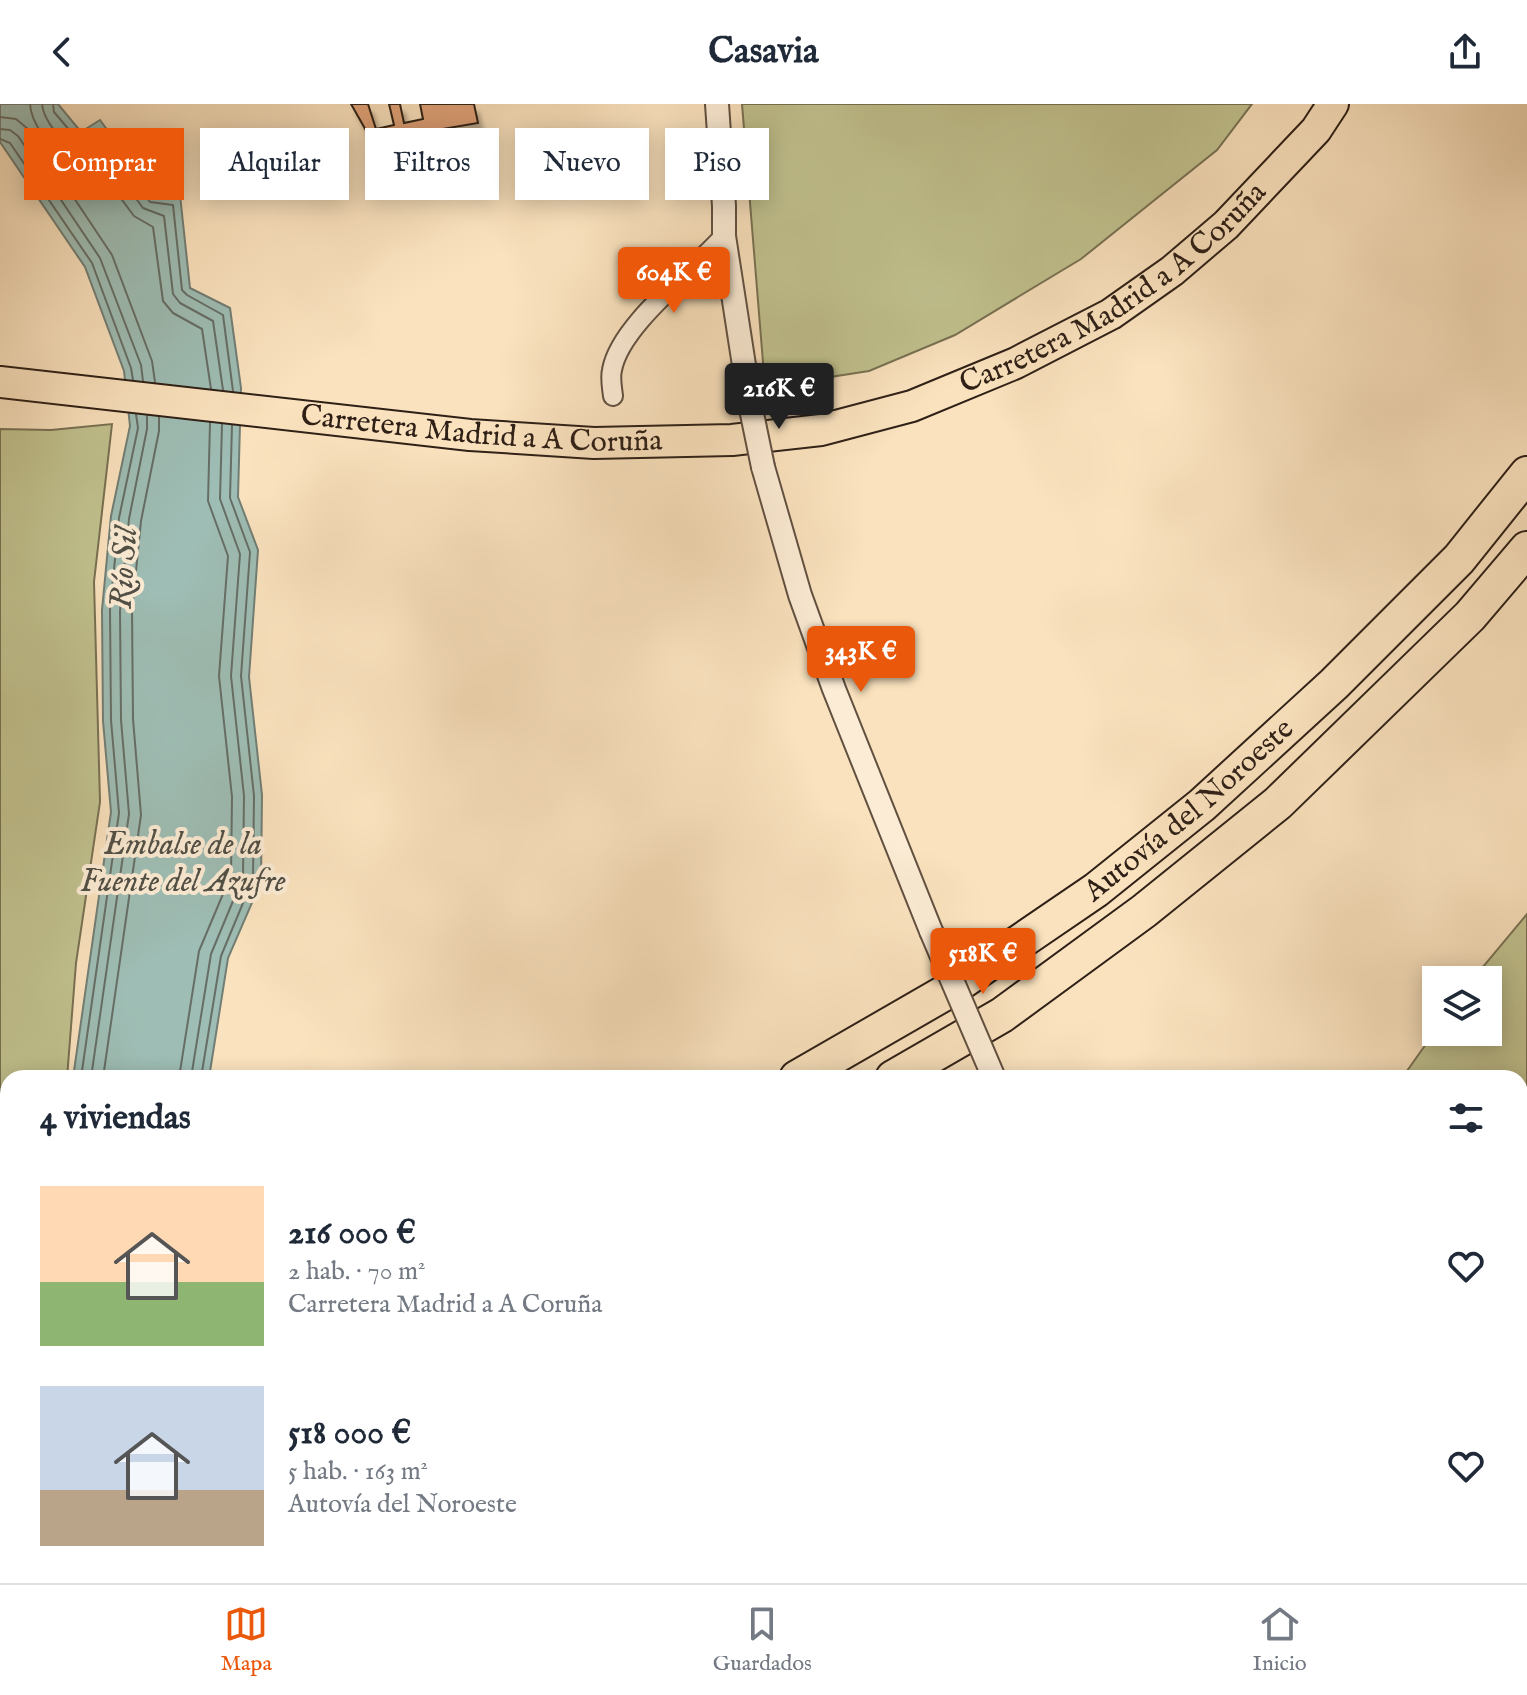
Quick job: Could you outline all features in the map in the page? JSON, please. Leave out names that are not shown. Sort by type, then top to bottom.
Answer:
[{"type":"highway","name":"Carretera Madrid a A Coruña","points":[[0,382],[470,435],[594,443],[732,440],[821,430],[912,406],[1016,363],[1111,314],[1172,271],[1226,225],[1316,130],[1333,104]]},
{"type":"highway","name":"Autovía del Noroeste","points":[[811,1070],[948,991],[1096,890],[1202,805],[1334,684],[1459,559],[1527,474]]},
{"type":"highway","name":"Autovía del Noroeste","points":[[907,1070],[1002,1015],[1144,911],[1278,803],[1470,616],[1527,549]]},
{"type":"street","points":[[717,104],[724,236],[763,467],[810,622],[931,931],[991,1070]]},
{"type":"street","points":[[613,396],[611,373],[617,352],[633,329],[724,236]]},
{"type":"green space","points":[[742,104],[1252,104],[1217,150],[1081,259],[955,335],[869,371],[765,387],[750,200],[769,200],[769,128],[744,128]]},
{"type":"green space","points":[[112,424],[94,582],[100,802],[76,963],[68,1070],[0,1070],[0,429],[51,430]]},
{"type":"green space","points":[[1527,914],[1527,1070],[1408,1070],[1425,1046],[1502,1046],[1502,966],[1484,966]]},
{"type":"water","name":"Embalse de la Fuente del Azufre","points":[[0,104],[58,104],[78,128],[24,128],[24,177],[0,142]]},
{"type":"water","name":"Embalse de la Fuente del Azufre","points":[[100,120],[106,128],[87,128]]},
{"type":"water","name":"Embalse de la Fuente del Azufre","points":[[39,200],[181,200],[190,288],[230,308],[241,388],[238,497],[258,550],[249,677],[262,795],[261,882],[228,958],[210,1070],[74,1070],[111,812],[103,721],[102,610],[111,516],[130,426],[124,371],[85,267]]},
{"type":"building","points":[[351,104],[368,104],[376,128],[365,129]]},
{"type":"building","points":[[389,104],[400,104],[404,123],[423,119],[420,104],[474,104],[478,123],[449,128],[380,128],[394,125]]},
{"type":"water label","name":"Río Sil","points":[[125,568]]}]
